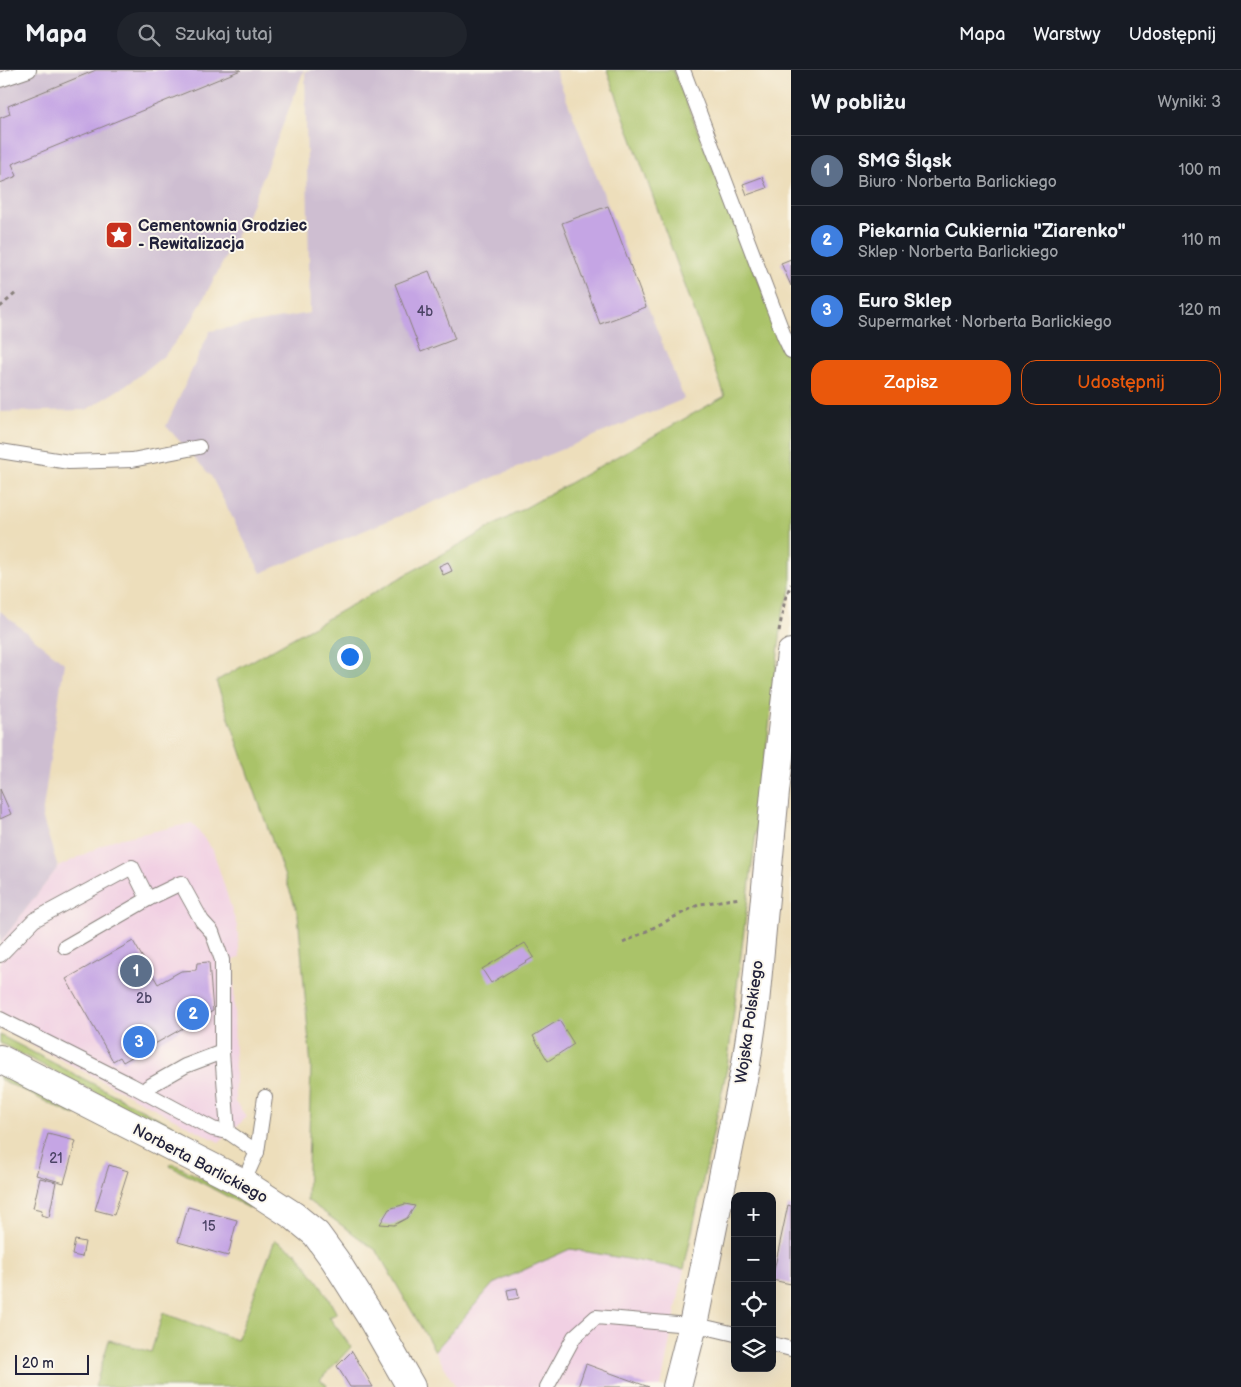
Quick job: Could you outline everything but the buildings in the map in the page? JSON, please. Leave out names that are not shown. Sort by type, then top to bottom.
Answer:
[{"type":"street","name":"Wojska Polskiego","points":[[677,1387],[693,1325],[746,1064],[755,1003],[775,792],[791,653]]},
{"type":"street","name":"Norberta Barlickiego","points":[[0,1059],[243,1183],[294,1216],[316,1234],[335,1260],[351,1284],[410,1387]]},
{"type":"lane","points":[[0,80],[29,70]]},
{"type":"lane","points":[[683,70],[791,351]]},
{"type":"lane","points":[[0,451],[69,462],[132,460],[199,447]]},
{"type":"lane","points":[[0,955],[34,920],[132,867],[148,898]]},
{"type":"lane","points":[[65,947],[148,898],[181,883],[202,921],[212,932],[222,960],[222,1052],[228,1132]]},
{"type":"lane","points":[[0,1019],[145,1092],[212,1129],[228,1132],[257,1152]]},
{"type":"lane","points":[[145,1092],[148,1086],[185,1066],[222,1052]]},
{"type":"lane","points":[[243,1183],[257,1152],[265,1097]]},
{"type":"lane","points":[[547,1387],[574,1337],[596,1317],[693,1325],[731,1333]]},
{"type":"lane","points":[[776,1345],[791,1349]]},
{"type":"path","points":[[0,307],[17,292]]},
{"type":"path","points":[[623,943],[700,904],[765,895]]},
{"type":"shaded area","name":"Cementownia Grodziec - Rewitalizacja","points":[[0,70],[304,70],[252,205],[191,322],[165,355],[131,382],[86,410],[0,412]]},
{"type":"shaded area","points":[[555,70],[684,399],[261,573],[211,476],[166,426],[210,331],[310,313],[305,71]]},
{"type":"shaded area","points":[[0,611],[64,663],[42,816],[58,867],[0,943]]},
{"type":"shaded area","points":[[192,823],[213,850],[237,926],[240,957],[234,960],[235,1102],[247,1117],[219,1142],[0,1028],[0,943],[58,867],[113,840]]},
{"type":"shaded area","points":[[570,1249],[684,1269],[661,1387],[456,1387],[435,1351],[493,1284]]},
{"type":"green space","points":[[607,70],[673,70],[791,360],[791,590],[783,613],[727,1068],[684,1269],[570,1249],[493,1284],[435,1351],[377,1251],[307,1200],[311,1067],[298,914],[216,681],[725,396]]},
{"type":"green space","points":[[0,1035],[189,1134],[187,1137],[176,1135],[0,1043]]},
{"type":"green space","points":[[0,1074],[76,1114],[75,1116],[0,1079]]},
{"type":"green space","points":[[172,1163],[252,1204],[249,1208],[170,1166]]},
{"type":"green space","points":[[275,1240],[297,1253],[322,1287],[337,1314],[329,1317],[351,1347],[320,1380],[327,1385],[326,1387],[95,1387],[109,1340],[151,1352],[163,1313],[237,1340]]},
{"type":"place","name":"Cementownia Grodziec - Rewitalizacja","points":[[119,235]]},
{"type":"place","name":"SMG Śląsk","points":[[136,971]]},
{"type":"place","name":"Piekarnia Cukiernia \"Ziarenko\"","points":[[193,1014]]},
{"type":"place","name":"Euro Sklep","points":[[139,1042]]}]
